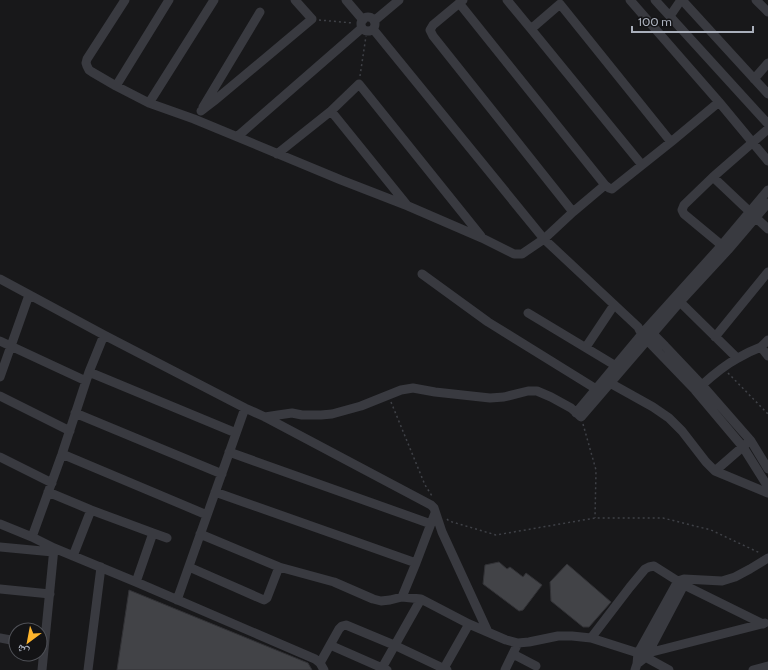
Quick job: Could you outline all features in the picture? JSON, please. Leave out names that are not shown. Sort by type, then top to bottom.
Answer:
[{"type":"street","points":[[125,0],[88,59],[86,63],[89,70],[149,103],[238,136],[277,154],[408,206],[482,238],[514,254],[522,254],[544,239],[605,185]]},
{"type":"street","points":[[116,86],[169,0]]},
{"type":"street","points":[[149,103],[214,0]]},
{"type":"street","points":[[201,111],[312,19],[295,0]]},
{"type":"street","points":[[346,0],[544,239],[614,305],[702,384],[751,441],[768,469]]},
{"type":"street","points":[[238,136],[366,25],[398,0]]},
{"type":"street","points":[[507,0],[642,166]]},
{"type":"street","points":[[630,0],[768,161]]},
{"type":"street","points":[[655,0],[768,124]]},
{"type":"street","points":[[670,16],[681,0],[768,94]]},
{"type":"street","points":[[756,0],[768,12]]},
{"type":"street","points":[[573,212],[433,36],[430,30],[433,25],[461,2],[605,185],[609,188],[612,189],[642,166],[719,102]]},
{"type":"street","points":[[531,29],[558,2],[671,142]]},
{"type":"street","points":[[194,119],[201,111],[260,12]]},
{"type":"street","points":[[754,79],[768,64]]},
{"type":"street","points":[[277,154],[330,111],[359,84],[482,238]]},
{"type":"street","points":[[330,111],[408,206]]},
{"type":"street","points":[[725,248],[684,214],[682,210],[684,206],[713,177],[768,129]]},
{"type":"street","points":[[713,177],[768,229]]},
{"type":"street","points":[[265,417],[292,413],[302,415],[332,414],[361,406],[401,390],[413,388],[434,392],[490,398],[504,397],[528,391],[537,391],[571,408],[578,415],[619,367],[645,333],[725,248],[753,215],[768,190]]},
{"type":"street","points":[[753,215],[768,203]]},
{"type":"street","points":[[715,337],[768,272]]},
{"type":"street","points":[[422,274],[488,322],[599,390]]},
{"type":"street","points":[[0,279],[431,505],[434,508],[442,532],[488,632]]},
{"type":"street","points":[[0,377],[29,295]]},
{"type":"street","points":[[678,299],[738,358]]},
{"type":"street","points":[[586,347],[614,305]]},
{"type":"street","points":[[528,313],[619,367]]},
{"type":"street","points":[[645,333],[743,447],[768,487]]},
{"type":"street","points":[[32,537],[70,431],[86,381],[104,334]]},
{"type":"street","points":[[0,341],[86,381]]},
{"type":"street","points":[[702,384],[723,367],[765,343],[768,356]]},
{"type":"street","points":[[599,390],[610,383],[619,367]]},
{"type":"street","points":[[90,372],[236,433]]},
{"type":"street","points":[[610,383],[668,418],[682,431],[706,462],[715,471],[768,493]]},
{"type":"street","points":[[0,396],[70,431]]},
{"type":"street","points":[[177,600],[245,408]]},
{"type":"street","points":[[75,413],[222,474]]},
{"type":"street","points":[[715,471],[751,441]]},
{"type":"street","points":[[229,452],[431,524]]},
{"type":"street","points":[[62,454],[207,515]]},
{"type":"street","points":[[0,457],[52,483]]},
{"type":"street","points":[[48,492],[91,510],[167,538]]},
{"type":"street","points":[[215,492],[416,563]]},
{"type":"street","points":[[73,556],[91,510]]},
{"type":"street","points":[[402,597],[435,512]]},
{"type":"street","points":[[0,524],[32,537],[53,550]]},
{"type":"street","points":[[136,582],[153,533]]},
{"type":"street","points":[[200,534],[279,567],[334,582],[377,600],[390,600],[402,597],[421,599],[469,624],[506,640],[518,643],[558,636],[591,638],[644,654],[669,670]]},
{"type":"street","points":[[0,546],[53,550],[73,556],[315,659],[322,666],[330,645],[339,629],[346,625],[394,645],[445,670],[469,624]]},
{"type":"street","points":[[46,622],[50,594],[53,550]]},
{"type":"street","points":[[682,582],[722,581],[735,577],[750,569],[764,556]]},
{"type":"street","points":[[591,638],[645,569],[654,566],[682,582],[766,623]]},
{"type":"street","points":[[88,670],[101,567]]},
{"type":"street","points":[[189,567],[264,600],[267,598],[279,567]]},
{"type":"street","points":[[636,667],[682,582]]},
{"type":"street","points":[[0,589],[50,594]]},
{"type":"street","points":[[330,645],[384,669],[394,645],[421,599]]},
{"type":"street","points":[[644,654],[766,623]]},
{"type":"street","points":[[505,670],[518,643]]},
{"type":"street","points":[[513,654],[536,666]]},
{"type":"street","points":[[753,670],[768,666]]},
{"type":"path","points":[[312,19],[366,25],[359,84]]},
{"type":"path","points":[[723,367],[768,414]]},
{"type":"path","points":[[388,395],[425,485],[435,500]]},
{"type":"path","points":[[578,415],[596,470],[595,518]]},
{"type":"path","points":[[446,516],[449,521],[496,535],[595,518],[663,518],[711,530],[764,556]]},
{"type":"building","points":[[499,562],[507,569],[510,567],[523,577],[526,573],[542,585],[523,610],[519,611],[483,584],[485,565]]},
{"type":"building","points":[[567,564],[611,602],[589,627],[583,627],[551,601],[550,582]]},
{"type":"building","points":[[129,590],[308,663],[312,670],[117,670]]}]
